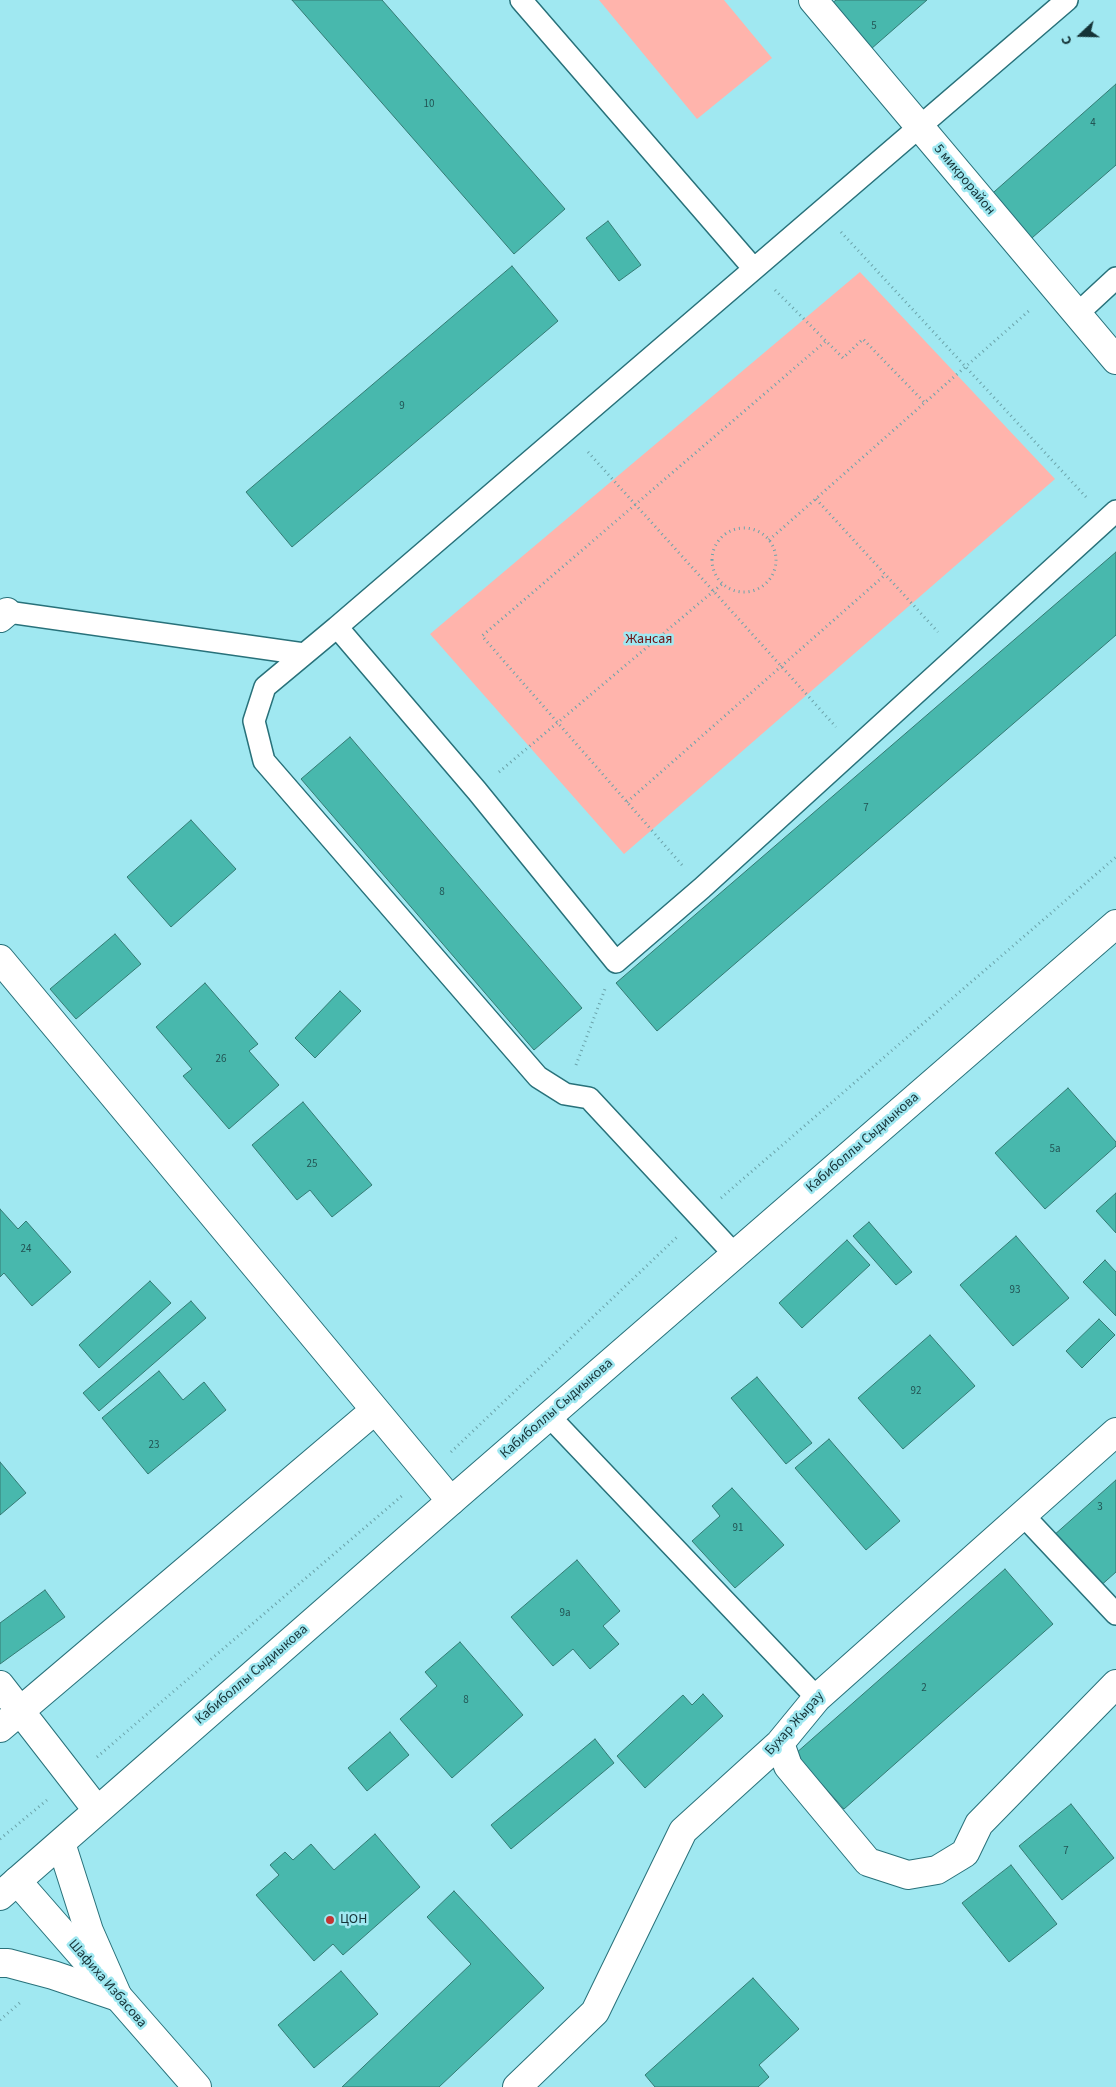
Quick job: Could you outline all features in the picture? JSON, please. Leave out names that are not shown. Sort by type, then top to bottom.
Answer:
[{"type":"street","name":"5 микрорайон","points":[[813,0],[1076,315],[1116,360]]},
{"type":"street","name":"Кабиболлы Сыдиыкова","points":[[9,1889],[451,1501],[1116,924]]},
{"type":"street","points":[[0,959],[451,1501]]},
{"type":"street","points":[[0,1728],[375,1410]]},
{"type":"street","name":"Бухар Жырау","points":[[517,2087],[595,2012],[683,1831],[780,1743],[817,1698],[1116,1432]]},
{"type":"street","points":[[780,1743],[788,1766],[868,1862],[908,1876],[937,1870],[965,1853],[979,1824],[1116,1684]]},
{"type":"street","points":[[0,1685],[97,1810]]},
{"type":"street","points":[[61,1842],[89,1931],[118,1997]]},
{"type":"street","name":"Шафиха Избасова","points":[[9,1889],[118,1997],[197,2087]]},
{"type":"street","points":[[0,1963],[8,1963],[53,1975],[118,1997]]},
{"type":"lane","points":[[521,0],[754,269]]},
{"type":"lane","points":[[735,1255],[589,1098],[564,1094],[538,1077],[264,761],[254,721],[265,687],[1067,0]]},
{"type":"lane","points":[[1076,315],[1116,278]]},
{"type":"lane","points":[[337,627],[477,791],[616,962],[702,888],[1112,515]]},
{"type":"lane","points":[[2,614],[304,654]]},
{"type":"lane","points":[[549,1416],[817,1698]]},
{"type":"lane","points":[[1023,1515],[1116,1614]]},
{"type":"path","points":[[821,212],[966,367],[1112,515]]},
{"type":"path","points":[[754,269],[843,358],[863,339],[925,403]]},
{"type":"path","points":[[769,540],[1055,288]]},
{"type":"path","points":[[702,888],[482,636],[826,341]]},
{"type":"path","points":[[566,429],[636,504],[855,748]]},
{"type":"path","points":[[816,499],[958,655]]},
{"type":"path","points":[[741,528],[752,529],[761,533],[769,540],[776,560],[770,580],[762,587],[747,592],[732,590],[722,584],[716,576],[713,560],[716,545],[722,536],[741,528]]},
{"type":"path","points":[[627,802],[885,575]]},
{"type":"path","points":[[477,791],[722,584]]},
{"type":"path","points":[[0,1839],[428,1473],[699,1216],[1116,857]]},
{"type":"path","points":[[564,1094],[616,962]]},
{"type":"green space","points":[[599,0],[724,0],[772,58],[697,119]]},
{"type":"green space","name":"Жансая","points":[[860,272],[1055,479],[624,854],[430,634]]},
{"type":"building","points":[[292,0],[382,0],[565,209],[514,254]]},
{"type":"building","points":[[836,0],[927,0],[871,49],[831,4]]},
{"type":"building","points":[[1116,84],[1116,165],[1025,244],[986,199]]},
{"type":"building","points":[[608,221],[641,265],[619,281],[586,238]]},
{"type":"building","points":[[512,266],[558,321],[292,547],[246,492]]},
{"type":"building","points":[[1116,552],[1116,635],[657,1031],[616,983]]},
{"type":"building","points":[[350,737],[582,1008],[534,1050],[301,779]]},
{"type":"building","points":[[191,820],[236,869],[171,927],[127,877]]},
{"type":"building","points":[[115,934],[141,964],[76,1019],[50,989]]},
{"type":"building","points":[[205,983],[258,1044],[249,1051],[279,1085],[229,1129],[183,1076],[192,1069],[156,1027]]},
{"type":"building","points":[[340,991],[361,1011],[315,1058],[295,1038]]},
{"type":"building","points":[[1068,1088],[1116,1142],[1116,1146],[1045,1209],[995,1153]]},
{"type":"building","points":[[303,1102],[372,1185],[332,1217],[310,1190],[297,1200],[252,1145]]},
{"type":"building","points":[[1116,1193],[1116,1233],[1096,1211]]},
{"type":"building","points":[[0,1209],[18,1229],[26,1221],[71,1272],[32,1306],[4,1273],[0,1277]]},
{"type":"building","points":[[869,1222],[912,1272],[896,1285],[853,1236]]},
{"type":"building","points":[[1016,1236],[1069,1298],[1013,1346],[960,1285]]},
{"type":"building","points":[[847,1240],[870,1265],[802,1328],[779,1303]]},
{"type":"building","points":[[1105,1260],[1116,1272],[1116,1316],[1083,1282]]},
{"type":"building","points":[[150,1281],[171,1303],[99,1368],[79,1345]]},
{"type":"building","points":[[191,1301],[206,1318],[99,1411],[83,1393]]},
{"type":"building","points":[[1099,1319],[1115,1335],[1082,1368],[1066,1351]]},
{"type":"building","points":[[930,1335],[975,1386],[903,1449],[858,1398]]},
{"type":"building","points":[[159,1371],[183,1400],[204,1382],[226,1410],[148,1474],[102,1418]]},
{"type":"building","points":[[757,1377],[812,1443],[786,1464],[731,1398]]},
{"type":"building","points":[[829,1439],[900,1521],[866,1550],[795,1468]]},
{"type":"building","points":[[0,1462],[26,1493],[0,1515]]},
{"type":"building","points":[[1116,1480],[1116,1572],[1098,1588],[1053,1536]]},
{"type":"building","points":[[732,1488],[784,1545],[735,1588],[692,1541],[720,1516],[712,1506]]},
{"type":"building","points":[[577,1560],[620,1611],[603,1626],[619,1644],[590,1669],[573,1649],[553,1666],[511,1617]]},
{"type":"building","points":[[1005,1569],[1053,1624],[844,1809],[795,1754]]},
{"type":"building","points":[[45,1590],[65,1617],[0,1664],[0,1623]]},
{"type":"building","points":[[460,1642],[523,1715],[452,1778],[400,1719],[437,1686],[425,1672]]},
{"type":"building","points":[[703,1694],[723,1716],[645,1788],[617,1756],[683,1695],[692,1705]]},
{"type":"building","points":[[390,1732],[409,1755],[367,1791],[348,1768]]},
{"type":"building","points":[[595,1739],[614,1763],[511,1849],[491,1825]]},
{"type":"building","points":[[1071,1804],[1114,1858],[1062,1900],[1019,1846]]},
{"type":"building","name":"ЦОН","points":[[375,1834],[420,1887],[343,1955],[333,1944],[314,1961],[256,1895],[279,1875],[270,1865],[285,1852],[293,1860],[311,1844],[334,1870]]},
{"type":"building","points":[[1011,1865],[1057,1924],[1009,1962],[962,1903]]},
{"type":"building","points":[[454,1891],[544,1988],[439,2087],[342,2087],[471,1964],[427,1917]]},
{"type":"building","points":[[341,1971],[378,2014],[314,2068],[278,2025]]},
{"type":"building","points":[[753,1978],[799,2029],[759,2065],[769,2077],[758,2087],[655,2087],[645,2075]]},
{"type":"place","name":"ЦОН","points":[[330,1920]]}]
